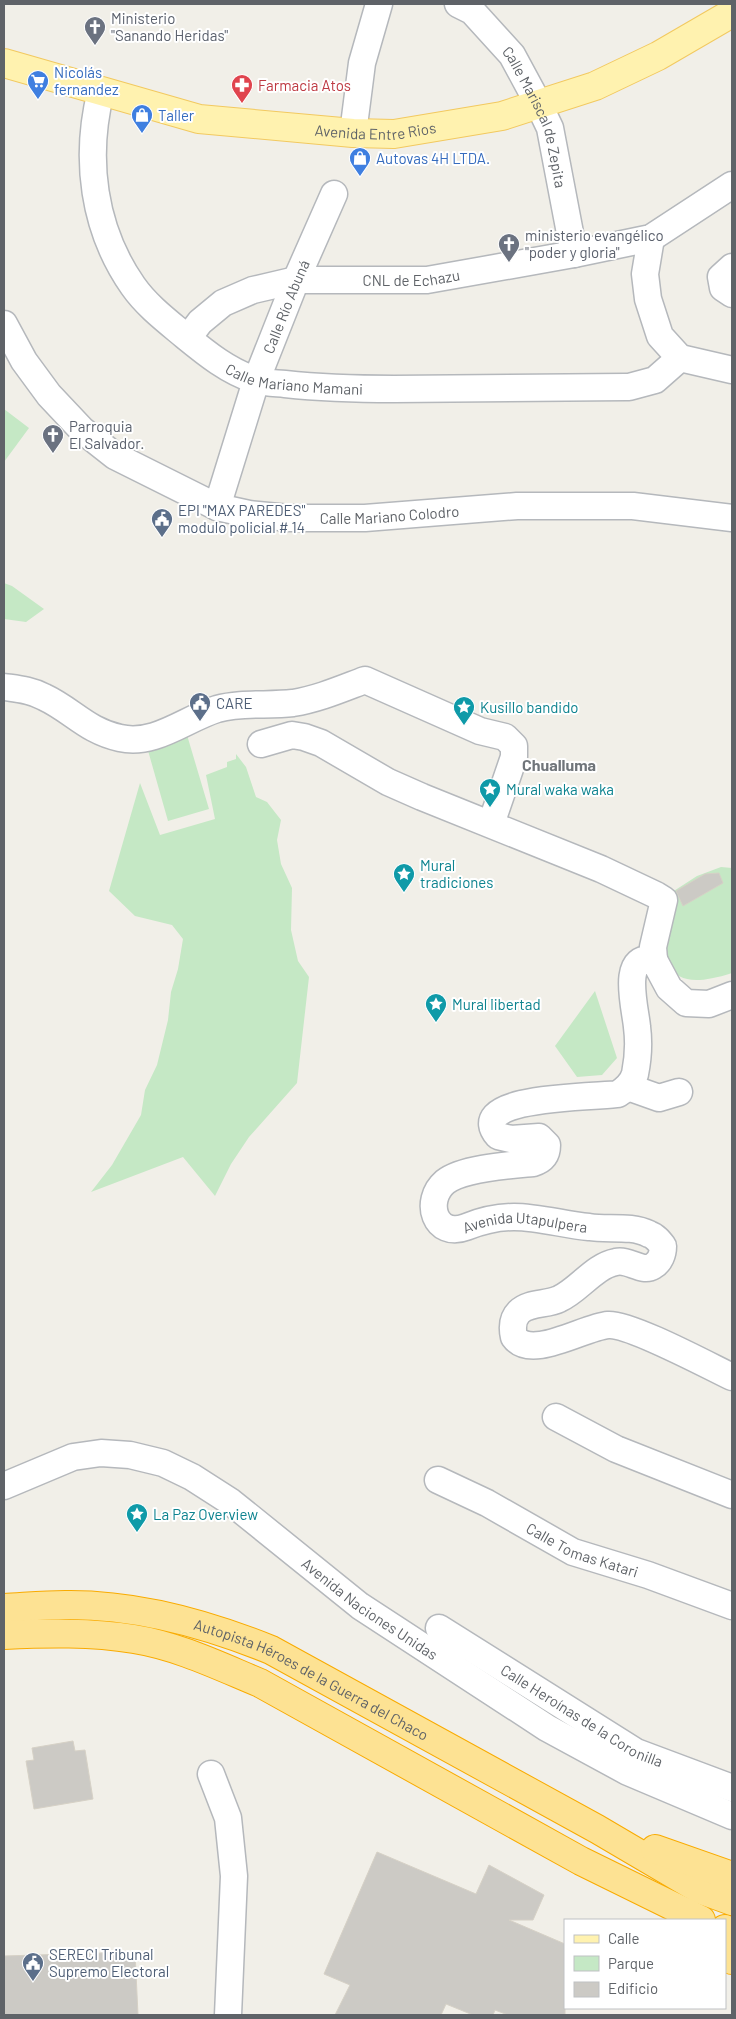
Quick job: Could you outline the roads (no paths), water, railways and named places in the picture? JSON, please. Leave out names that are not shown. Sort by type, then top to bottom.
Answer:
[{"type":"highway","name":"Autopista Héroes de la Guerra del Chaco","points":[[4,1608],[66,1605],[132,1610],[230,1633],[271,1650],[598,1829],[699,1889],[732,1901]]},
{"type":"highway","name":"Autopista Héroes de la Guerra del Chaco","points":[[4,1635],[64,1633],[134,1639],[176,1649],[260,1682],[581,1861],[699,1919]]},
{"type":"highway","name":"Autopista Héroes de la Guerra del Chaco","points":[[598,1829],[732,1863]]},
{"type":"highway","name":"Autopista Héroes de la Guerra del Chaco","points":[[598,1829],[732,1876]]},
{"type":"highway","name":"Autopista Héroes de la Guerra del Chaco","points":[[598,1829],[707,1882],[732,1890]]},
{"type":"highway","name":"Autopista Héroes de la Guerra del Chaco","points":[[581,1861],[658,1919]]},
{"type":"highway","name":"Autopista Héroes de la Guerra del Chaco","points":[[581,1861],[672,1919]]},
{"type":"highway","name":"Autopista Héroes de la Guerra del Chaco","points":[[581,1861],[689,1906],[732,1921]]},
{"type":"main road","name":"Avenida Entre Rios","points":[[4,63],[199,119],[353,133],[394,134],[454,126],[502,116],[595,86],[650,60],[732,13]]},
{"type":"street","points":[[353,133],[362,63],[379,4]]},
{"type":"street","name":"Calle Mariscal de Zepita","points":[[468,6],[512,55],[550,128],[574,254]]},
{"type":"street","name":"Calle Mariano Mamani","points":[[101,91],[96,112],[92,166],[94,192],[100,217],[113,248],[134,287],[150,305],[207,356],[256,381],[318,388],[354,389],[629,388],[655,380],[680,358]]},
{"type":"street","points":[[732,185],[651,238],[645,274],[648,299],[660,336],[680,358],[732,370]]},
{"type":"street","name":"Calle Río Abuná","points":[[217,507],[256,381],[296,280],[334,194]]},
{"type":"street","name":"CNL de Echazu","points":[[188,338],[200,322],[223,303],[253,290],[296,280],[427,280],[574,254],[651,238]]},
{"type":"street","points":[[732,267],[722,277],[723,288],[732,294]]},
{"type":"street","name":"Calle Mariano Colodro","points":[[4,324],[24,361],[49,396],[82,430],[115,456],[217,507],[249,514],[290,518],[365,518],[517,506],[633,506],[732,518]]},
{"type":"street","points":[[4,687],[29,690],[46,697],[85,724],[113,736],[135,740],[160,734],[217,710],[232,706],[311,700],[365,680],[480,732],[505,737],[512,742],[514,757],[491,824]]},
{"type":"street","points":[[261,744],[292,735],[313,740],[342,753],[388,782],[600,869],[664,900],[654,947],[654,960],[669,988],[677,998],[686,1003],[709,1004],[732,994]]},
{"type":"street","points":[[654,960],[644,960],[635,968],[633,974],[632,995],[638,1028],[637,1060],[634,1076],[628,1087],[659,1098],[679,1092]]},
{"type":"street","name":"Avenida Utapulpera","points":[[628,1087],[618,1094],[527,1102],[500,1111],[492,1119],[492,1126],[498,1136],[511,1139],[539,1137],[547,1145],[544,1158],[533,1163],[458,1174],[445,1182],[436,1193],[433,1204],[434,1214],[437,1222],[443,1227],[452,1230],[496,1218],[515,1217],[591,1228],[634,1230],[654,1236],[663,1246],[663,1253],[653,1266],[647,1268],[619,1261],[608,1264],[565,1296],[557,1300],[530,1305],[520,1311],[514,1319],[512,1329],[517,1341],[534,1346],[547,1345],[590,1328],[610,1325],[652,1339],[732,1377]]},
{"type":"street","points":[[556,1417],[616,1449],[732,1495]]},
{"type":"street","name":"Avenida Naciones Unidas","points":[[4,1486],[72,1457],[101,1453],[130,1456],[163,1463],[232,1502],[360,1606],[547,1728],[628,1772],[732,1816]]},
{"type":"street","name":"Calle Tomas Katari","points":[[438,1480],[487,1503],[573,1552],[648,1575],[732,1606]]},
{"type":"street","name":"Calle Heroínas de la Coronilla","points":[[439,1628],[636,1752],[732,1788]]},
{"type":"street","points":[[211,1774],[228,1818],[234,1876],[228,2015]]},
{"type":"place","name":"Ministerio \"Sanando Heridas\"","points":[[95,46]]},
{"type":"place","name":"Nicolás fernandez","points":[[38,100]]},
{"type":"place","name":"Farmacia Atos","points":[[242,104]]},
{"type":"place","name":"Taller","points":[[142,134]]},
{"type":"place","name":"Autovas 4H LTDA.","points":[[360,177]]},
{"type":"place","name":"ministerio evangélico \"poder y gloria\"","points":[[509,263]]},
{"type":"place","name":"Parroquia El Salvador.","points":[[53,454]]},
{"type":"place","name":"EPI \"MAX PAREDES\" modulo policial # 14","points":[[162,538]]},
{"type":"place","name":"CARE","points":[[200,722]]},
{"type":"place","name":"Kusillo bandido","points":[[464,726]]},
{"type":"place","name":"Mural waka waka","points":[[490,808]]},
{"type":"place","name":"Mural tradiciones","points":[[404,893]]},
{"type":"place","name":"Mural libertad","points":[[436,1023]]},
{"type":"place","name":"La Paz Overview","points":[[137,1533]]},
{"type":"place","name":"SERECI Tribunal Supremo Electoral","points":[[33,1982]]},
{"type":"district","name":"Chualluma","points":[[559,764]]}]
